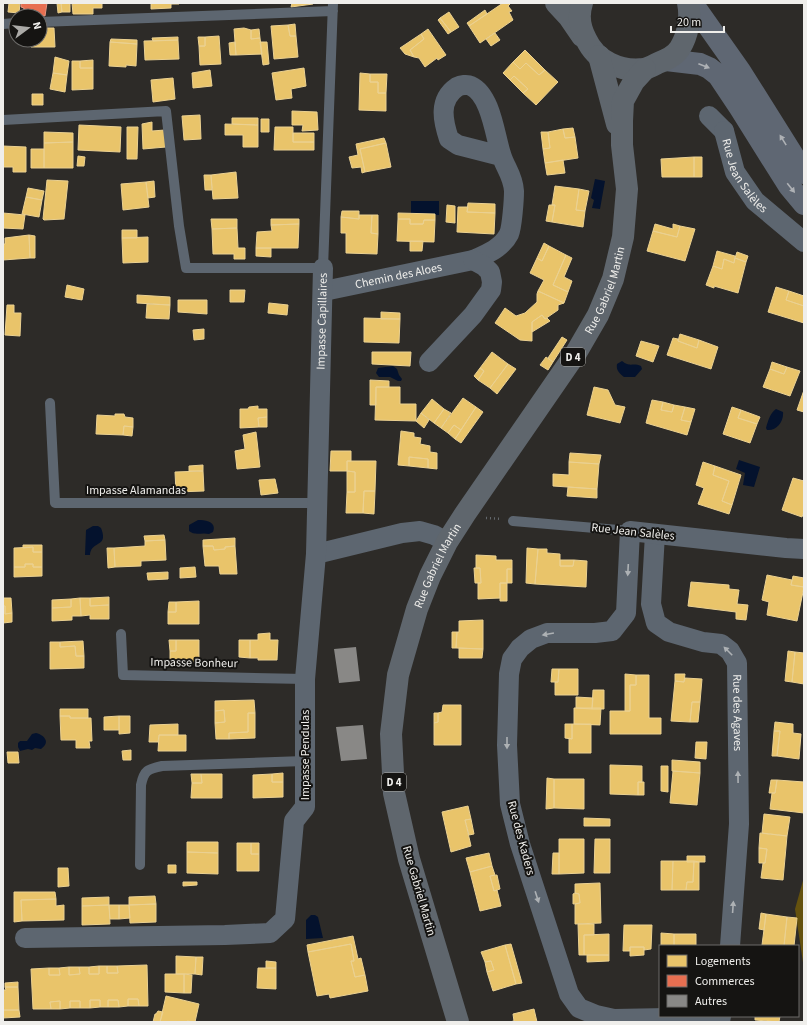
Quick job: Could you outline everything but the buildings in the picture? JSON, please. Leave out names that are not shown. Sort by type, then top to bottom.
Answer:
[{"type":"main road","name":"D 4","points":[[556,3],[569,17],[595,52]]},
{"type":"main road","points":[[582,3],[580,10],[581,30],[595,52],[605,61],[625,69],[645,69],[666,60],[680,48],[689,20],[688,3]]},
{"type":"main road","points":[[692,3],[740,71],[804,173]]},
{"type":"main road","name":"Rue Gabriel Martin","points":[[595,52],[622,145]]},
{"type":"main road","points":[[666,60],[700,64],[709,68],[718,76],[789,186],[804,204]]},
{"type":"main road","name":"Rue Gabriel Martin","points":[[458,1022],[409,859],[394,793],[392,734],[398,675],[417,609],[430,576],[447,542],[576,354],[598,315],[613,279],[623,237],[627,189],[622,145],[623,101],[634,81],[645,69]]},
{"type":"street","points":[[740,71],[742,92],[740,108]]},
{"type":"street","name":"Rue Jean Salèles","points":[[740,108],[724,131],[735,172],[755,201],[804,242]]},
{"type":"street","points":[[709,116],[724,131]]},
{"type":"street","name":"Chemin des Aloes","points":[[324,291],[473,260],[494,250],[504,242],[510,232],[514,191],[510,172],[501,156]]},
{"type":"street","points":[[429,362],[473,314],[491,290],[492,282],[490,272],[484,266],[473,260]]},
{"type":"street","name":"Impasse Capillaires","points":[[316,554],[324,291],[323,268]]},
{"type":"street","points":[[316,554],[402,533],[420,531],[434,535],[447,542]]},
{"type":"street","name":"Rue Jean Salèles","points":[[630,531],[804,549]]},
{"type":"street","name":"Rue des Kaders","points":[[630,531],[626,613],[612,631],[595,633],[547,633],[531,639],[520,648],[512,659],[509,674],[507,745],[510,804],[520,844],[569,994],[579,1008],[596,1015],[614,1019],[721,1018]]},
{"type":"street","name":"Rue des Agaves","points":[[655,534],[651,604],[656,623],[669,632],[703,642],[721,644],[730,650],[737,663],[739,824],[730,945]]},
{"type":"street","name":"Impasse Pendulas","points":[[25,938],[270,933],[285,920],[294,821],[305,807],[305,678],[316,554]]},
{"type":"lane","points":[[48,22],[333,7],[323,268]]},
{"type":"lane","name":"Impasse Capillaires","points":[[3,120],[166,111],[179,226],[186,268],[323,268]]},
{"type":"lane","name":"Impasse Alamandas","points":[[50,403],[55,503],[318,503]]},
{"type":"lane","name":"Rue Jean Salèles","points":[[513,521],[630,531]]},
{"type":"lane","name":"Impasse Bonheur","points":[[121,634],[123,675],[305,678]]},
{"type":"lane","points":[[140,865],[142,785],[143,776],[150,769],[162,766],[304,761]]},
{"type":"path","points":[[465,514],[476,521],[486,518],[513,521]]},
{"type":"shaded area","points":[[804,877],[804,969],[795,909]]},
{"type":"water","points":[[595,179],[605,181],[600,209],[592,208],[594,200],[591,198]]},
{"type":"water","points":[[411,201],[439,201],[439,215],[411,214]]},
{"type":"water","points":[[622,361],[630,365],[641,366],[642,369],[635,377],[624,377],[617,370],[617,364]]},
{"type":"water","points":[[393,366],[397,369],[402,379],[401,381],[390,377],[379,377],[376,373],[378,368]]},
{"type":"water","points":[[776,409],[783,412],[781,422],[774,429],[767,430],[766,428],[770,417]]},
{"type":"water","points":[[739,460],[760,467],[754,487],[743,485],[745,473],[736,469]]},
{"type":"water","points":[[198,520],[210,522],[214,529],[213,532],[209,534],[196,534],[189,531],[189,525]]},
{"type":"water","points":[[93,526],[98,526],[101,528],[103,539],[93,547],[90,555],[85,555],[86,530]]},
{"type":"water","points":[[36,733],[44,737],[46,744],[41,749],[35,748],[32,750],[28,749],[20,751],[18,743],[20,741],[27,741],[32,734]]},
{"type":"water","points":[[311,915],[318,917],[323,938],[306,939],[306,920]]}]
